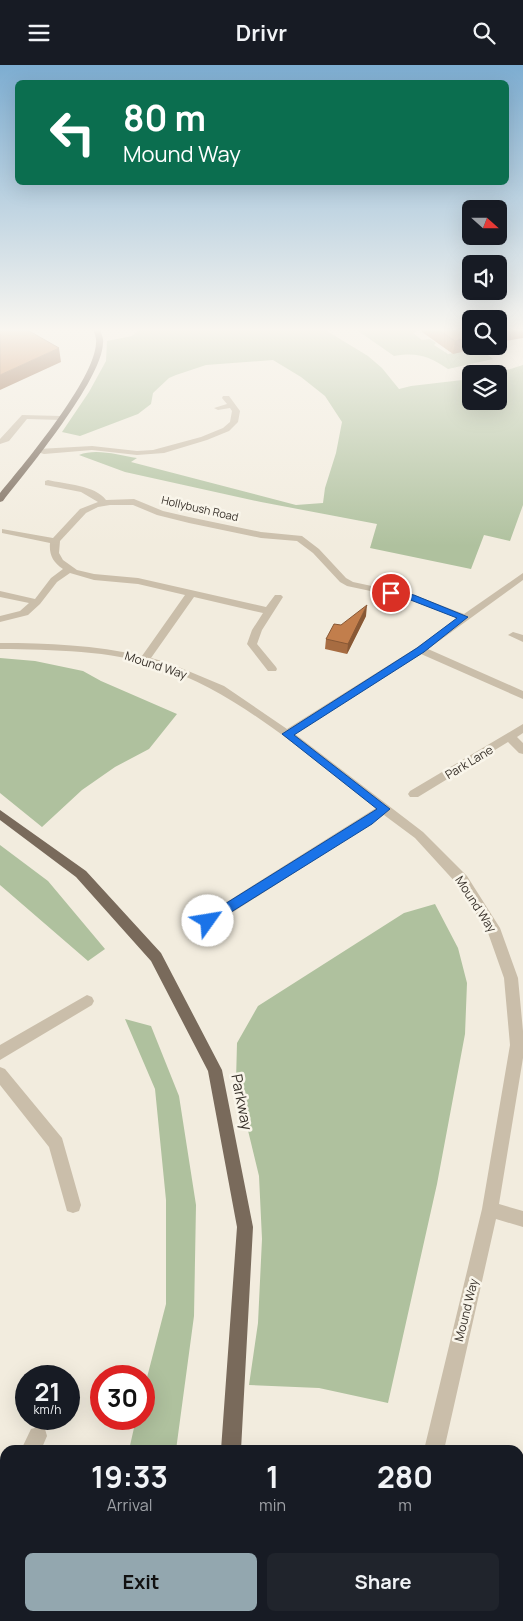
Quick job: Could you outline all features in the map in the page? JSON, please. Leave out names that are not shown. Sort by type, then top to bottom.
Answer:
[{"type":"main road","points":[[0,499],[38,451],[73,401]]},
{"type":"main road","name":"Parkway","points":[[0,814],[82,874],[156,957],[216,1070],[246,1227],[231,1445]]},
{"type":"street","points":[[38,451],[53,452],[84,448],[149,453],[188,443],[222,432],[232,425],[236,418],[236,411],[228,401]]},
{"type":"street","points":[[218,409],[232,405]]},
{"type":"street","points":[[0,443],[6,439],[25,417],[61,418]]},
{"type":"street","points":[[48,483],[84,489],[101,499],[103,503]]},
{"type":"street","name":"Hollybush Road","points":[[55,541],[83,511],[103,503],[123,501],[134,503],[160,513],[189,520],[261,535],[299,538],[316,551],[343,580],[350,584],[411,597],[464,617]]},
{"type":"street","points":[[4,531],[55,541],[54,553],[59,562],[68,570],[94,577],[138,581],[192,592],[269,611]]},
{"type":"street","points":[[0,619],[24,613],[37,601],[54,580],[68,570]]},
{"type":"street","points":[[287,734],[420,650],[523,576]]},
{"type":"street","points":[[145,659],[192,592]]},
{"type":"street","points":[[0,594],[37,601]]},
{"type":"street","points":[[272,669],[252,644],[257,630],[278,597]]},
{"type":"street","name":"Mound Way","points":[[0,646],[71,647],[116,653],[165,665],[220,688],[287,734],[436,852],[456,872],[472,894],[498,941],[518,996],[517,1045],[514,1072],[490,1209],[435,1445]]},
{"type":"street","points":[[420,650],[523,695]]},
{"type":"street","name":"Park Lane","points":[[414,794],[523,728]]},
{"type":"street","points":[[510,737],[523,750]]},
{"type":"street","points":[[208,921],[368,821],[384,809]]},
{"type":"street","points":[[0,1053],[87,1001]]},
{"type":"street","points":[[0,1074],[56,1143],[72,1205]]},
{"type":"street","points":[[490,1209],[523,1219]]},
{"type":"green space","points":[[83,401],[152,401],[151,404],[138,414],[80,436],[62,432]]},
{"type":"green space","points":[[328,401],[462,401],[462,410],[507,410],[507,401],[523,401],[523,505],[510,541],[484,535],[471,569],[370,548],[377,524],[261,502],[125,472],[79,455],[100,452],[137,458],[131,462],[296,505],[323,503],[325,488],[336,453],[342,422]]},
{"type":"green space","points":[[0,658],[35,661],[83,671],[101,681],[177,714],[149,749],[115,767],[82,790],[42,827],[0,793]]},
{"type":"green space","points":[[0,845],[48,881],[105,949],[88,961],[0,885]]},
{"type":"green space","points":[[435,904],[458,948],[467,983],[465,1034],[437,1184],[388,1403],[319,1388],[249,1385],[258,1323],[262,1239],[259,1176],[236,1081],[237,1043],[258,1006],[404,913]]},
{"type":"green space","points":[[125,1019],[151,1026],[179,1096],[196,1205],[194,1316],[177,1445],[130,1445],[134,1430],[155,1430],[155,1365],[150,1365],[166,1304],[166,1200],[155,1089]]},
{"type":"building","points":[[367,605],[348,644],[326,639],[334,624],[341,625]]},
{"type":"route","points":[[208,921],[368,821],[384,809],[287,734],[420,650],[464,617],[411,597],[391,593]]}]
